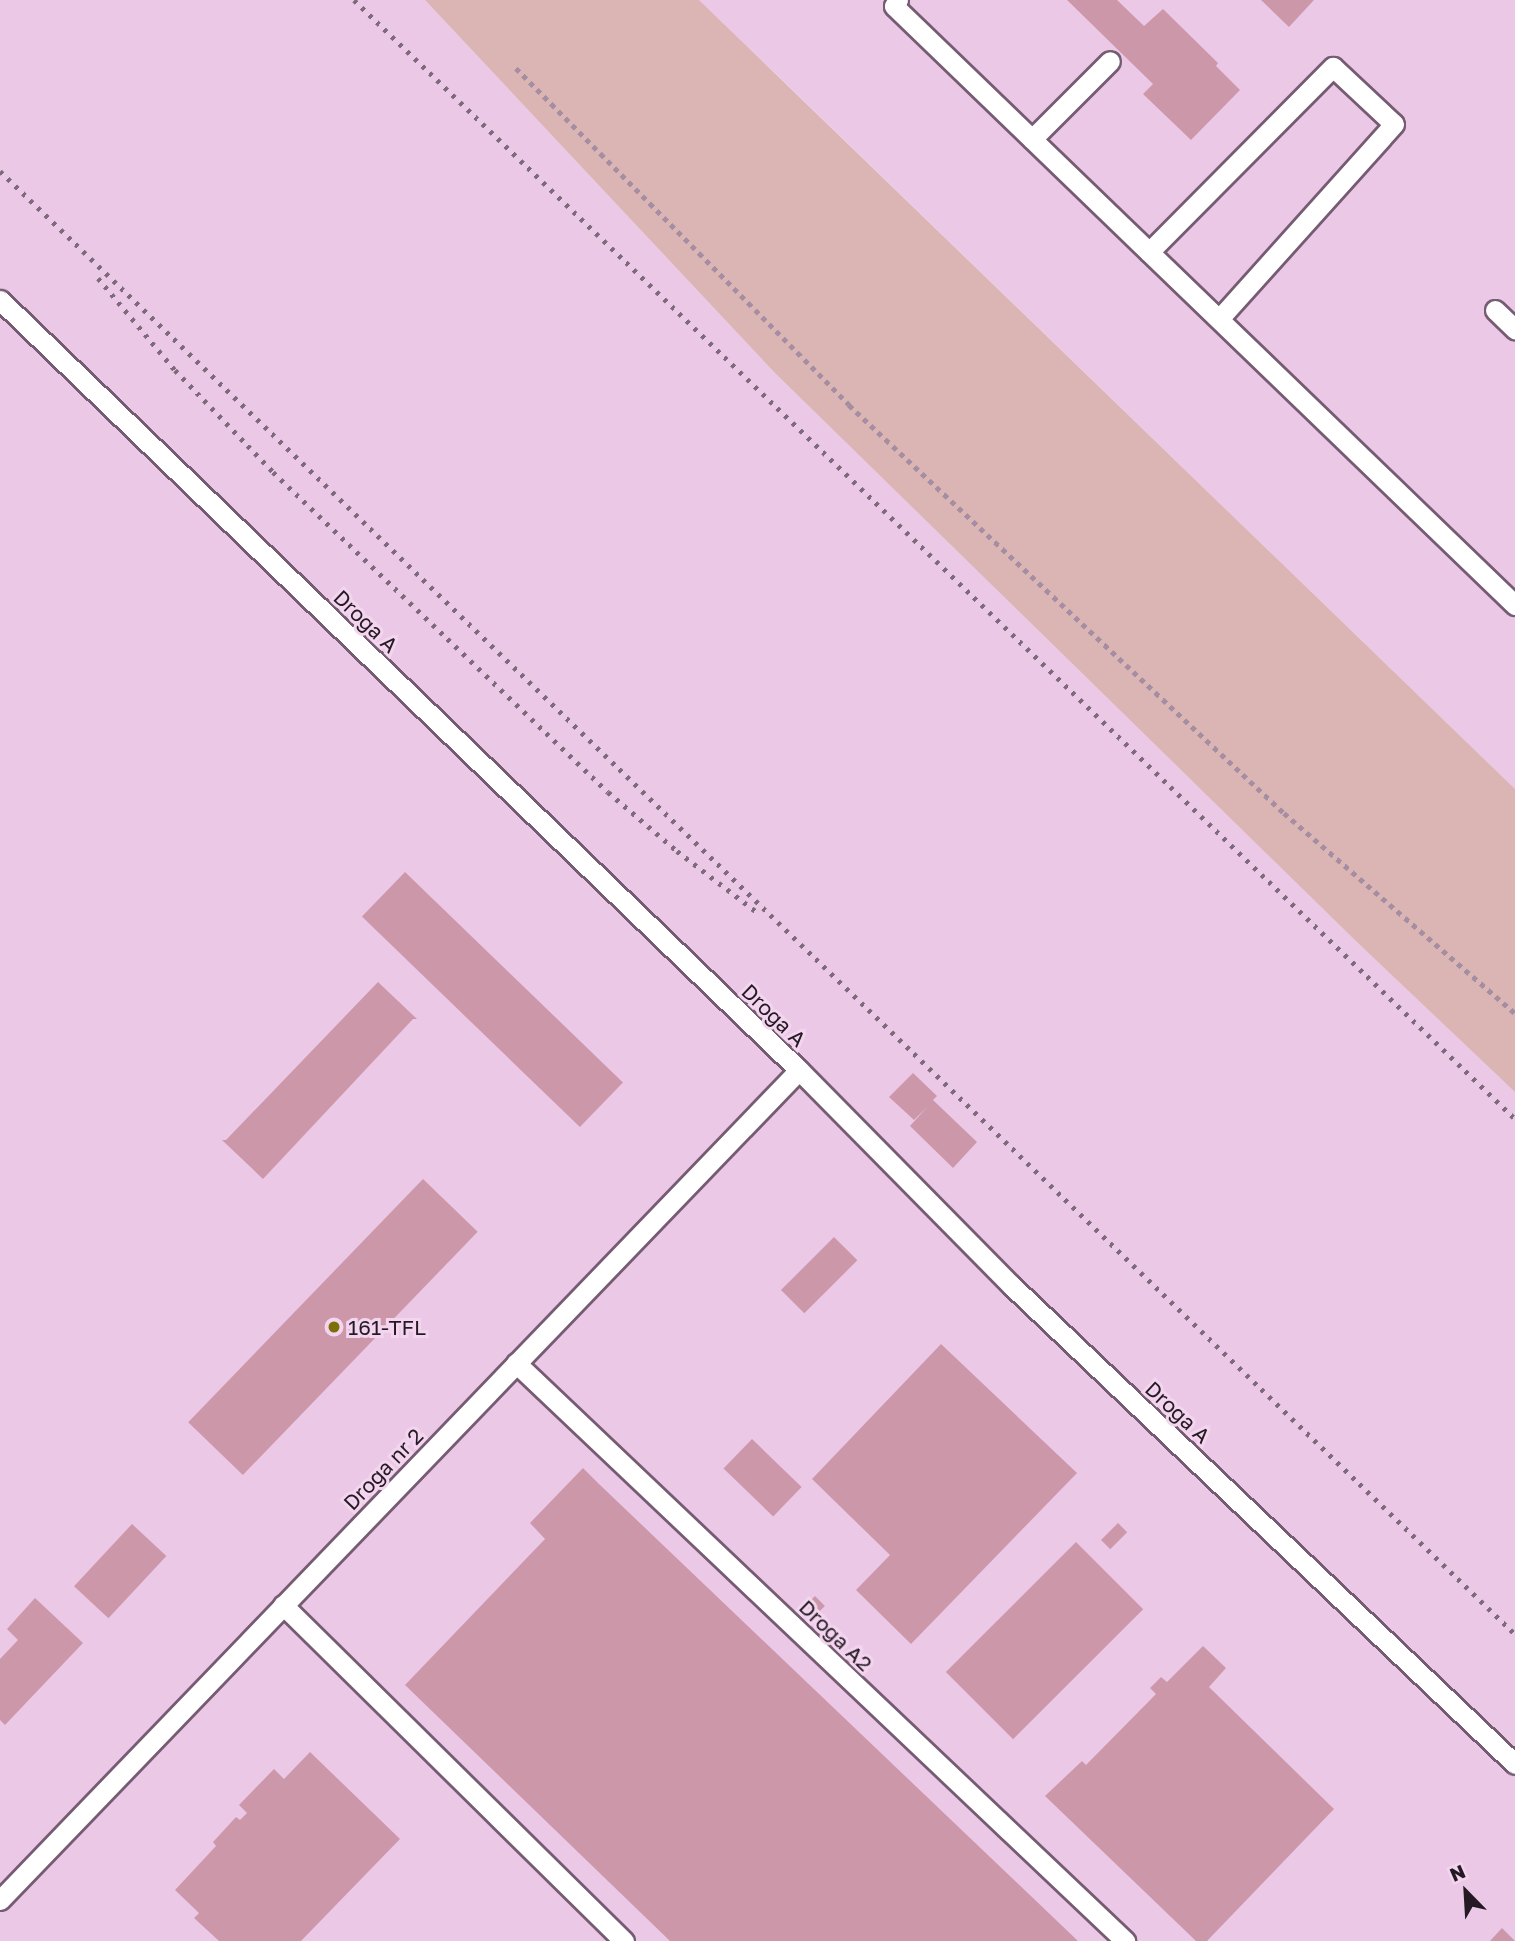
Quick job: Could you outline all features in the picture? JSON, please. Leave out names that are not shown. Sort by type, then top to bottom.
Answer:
[{"type":"lane","points":[[898,0],[894,6],[1515,605]]},
{"type":"lane","points":[[1032,139],[1110,61]]},
{"type":"lane","points":[[1149,252],[1333,67],[1394,124],[1219,319]]},
{"type":"lane","name":"Droga A","points":[[0,300],[799,1070],[1011,1285],[1515,1764]]},
{"type":"lane","points":[[1495,310],[1515,329]]},
{"type":"lane","name":"Droga nr 2","points":[[0,1900],[799,1070]]},
{"type":"lane","name":"Droga A2","points":[[516,1363],[1125,1941]]},
{"type":"lane","points":[[283,1605],[624,1941]]},
{"type":"path","points":[[516,68],[849,405],[1284,813],[1515,1013]]},
{"type":"shaded area","points":[[0,0],[425,0],[774,372],[1359,944],[1515,1092],[1515,1941],[0,1941]]},
{"type":"shaded area","points":[[425,0],[699,0],[1515,789],[1515,1092],[1359,944],[774,372]]},
{"type":"shaded area","points":[[699,0],[1515,0],[1515,789],[795,92]]},
{"type":"building","points":[[1067,0],[1117,0],[1144,26],[1163,9],[1218,63],[1216,66],[1240,90],[1191,140],[1143,94],[1153,84]]},
{"type":"building","points":[[1261,0],[1314,0],[1289,27]]},
{"type":"building","points":[[405,872],[623,1082],[580,1127],[362,917]]},
{"type":"building","points":[[378,982],[417,1019],[413,1019],[263,1179],[222,1140],[226,1140]]},
{"type":"building","points":[[913,1073],[937,1096],[933,1100],[977,1142],[953,1168],[910,1126],[928,1106],[914,1120],[889,1097]]},
{"type":"building","name":"161-TFL","points":[[423,1179],[478,1232],[243,1475],[188,1422]]},
{"type":"building","points":[[834,1237],[857,1260],[804,1313],[781,1290]]},
{"type":"building","points":[[941,1344],[1077,1473],[911,1644],[856,1590],[890,1555],[812,1479]]},
{"type":"building","points":[[752,1439],[802,1487],[773,1516],[724,1468]]},
{"type":"building","points":[[583,1468],[1078,1941],[670,1941],[405,1685],[545,1539],[530,1523]]},
{"type":"building","points":[[1118,1523],[1127,1532],[1110,1549],[1101,1540]]},
{"type":"building","points":[[132,1524],[166,1556],[108,1618],[74,1586]]},
{"type":"building","points":[[1076,1542],[1143,1609],[1013,1739],[946,1672]]},
{"type":"building","points":[[815,1596],[825,1606],[816,1615],[806,1605]]},
{"type":"building","points":[[35,1598],[83,1643],[5,1725],[0,1720],[0,1659],[18,1640],[7,1629]]},
{"type":"building","points":[[1203,1646],[1226,1668],[1209,1687],[1334,1809],[1207,1941],[1196,1941],[1045,1796],[1082,1761],[1086,1765],[1156,1694],[1150,1688],[1161,1677],[1167,1682]]},
{"type":"building","points":[[310,1752],[400,1839],[301,1941],[219,1941],[194,1918],[199,1913],[175,1890],[216,1846],[213,1842],[236,1817],[240,1820],[247,1813],[239,1805],[274,1769],[284,1779]]},
{"type":"building","points":[[1502,1928],[1515,1941],[1490,1941]]},
{"type":"railway","points":[[354,0],[1515,1119]]},
{"type":"railway","points":[[0,171],[1515,1634]]},
{"type":"railway","points":[[98,278],[175,370],[273,472],[608,792],[677,851],[758,913]]},
{"type":"place","name":"161-TFL","points":[[334,1327]]}]
